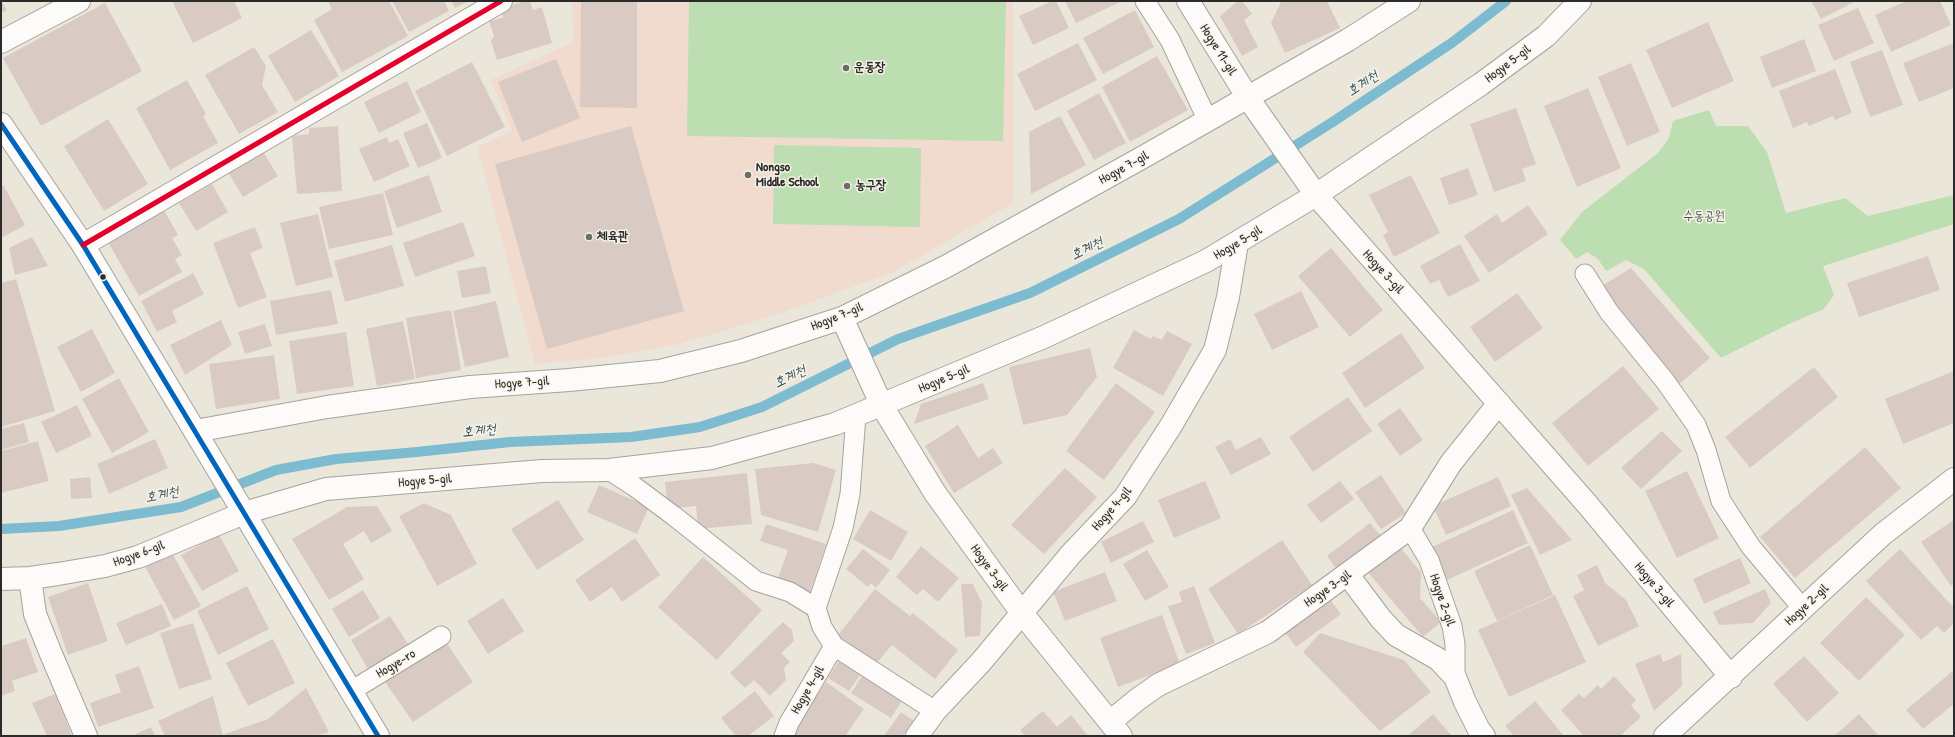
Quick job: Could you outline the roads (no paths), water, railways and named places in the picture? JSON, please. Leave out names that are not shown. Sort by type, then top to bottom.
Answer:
[{"type":"street","points":[[1,42],[79,1]]},
{"type":"street","points":[[83,245],[501,1]]},
{"type":"street","name":"Hogye 11-gil","points":[[1188,1],[1248,98],[1266,124]]},
{"type":"street","name":"Hogye 7-gil","points":[[195,431],[327,407],[470,387],[569,380],[660,371],[847,327],[947,266],[1208,121],[1348,40],[1409,1]]},
{"type":"street","name":"Hogye 5-gil","points":[[244,513],[326,489],[542,471],[609,470],[712,458],[789,437],[856,416],[1044,337],[1128,299],[1206,261],[1316,195],[1481,84],[1546,36],[1580,1]]},
{"type":"street","name":"Hogye 3-gil","points":[[1266,124],[1316,195],[1587,504],[1731,677]]},
{"type":"street","points":[[4,131],[83,245],[378,736]]},
{"type":"street","name":"Hogye 4-gil","points":[[917,736],[936,711],[981,662],[1021,612],[1071,554],[1125,497],[1172,424],[1215,350],[1228,297],[1236,243]]},
{"type":"street","name":"Hogye 3-gil","points":[[847,327],[882,406],[935,493],[1021,612],[1116,729],[1138,699],[1158,686],[1268,632],[1348,575],[1410,528],[1451,463],[1499,403]]},
{"type":"street","name":"Hogye 2-gil","points":[[1665,736],[1731,677],[1883,534],[1954,479]]},
{"type":"street","name":"Hogye 6-gil","points":[[1,579],[30,578],[105,566],[138,557],[244,513]]},
{"type":"street","name":"Hogye 2-gil","points":[[1348,575],[1381,619],[1396,635],[1438,659],[1455,677],[1464,702],[1479,730],[1484,736]]},
{"type":"street","points":[[30,578],[35,614],[86,736]]},
{"type":"lane","points":[[1145,1],[1170,40],[1208,121]]},
{"type":"lane","points":[[1585,274],[1609,312],[1665,381],[1696,425],[1706,450],[1721,501],[1751,547],[1803,609]]},
{"type":"lane","points":[[856,416],[850,494],[843,528],[816,608],[822,627],[834,646],[936,711]]},
{"type":"lane","points":[[609,470],[674,516],[756,581],[790,592],[816,608]]},
{"type":"lane","name":"Hogye 2-gil","points":[[1410,528],[1429,560],[1452,626],[1455,644],[1455,677]]},
{"type":"lane","name":"Hogye-ro","points":[[351,691],[441,636]]},
{"type":"lane","name":"Hogye 4-gil","points":[[784,736],[789,723],[834,646]]},
{"type":"waterway","name":"호계천","points":[[1,529],[59,526],[181,507],[276,470],[336,459],[510,442],[631,437],[700,427],[762,407],[898,339],[1030,293],[1179,219],[1331,123],[1453,42],[1506,1]]},
{"type":"place","name":"운동장","points":[[846,68]]},
{"type":"place","name":"Nongso Middle School","points":[[748,175]]},
{"type":"place","name":"농구장","points":[[847,186]]},
{"type":"place","name":"체육관","points":[[589,237]]},
{"type":"park label","name":"수동공원","points":[[1704,217]]}]
